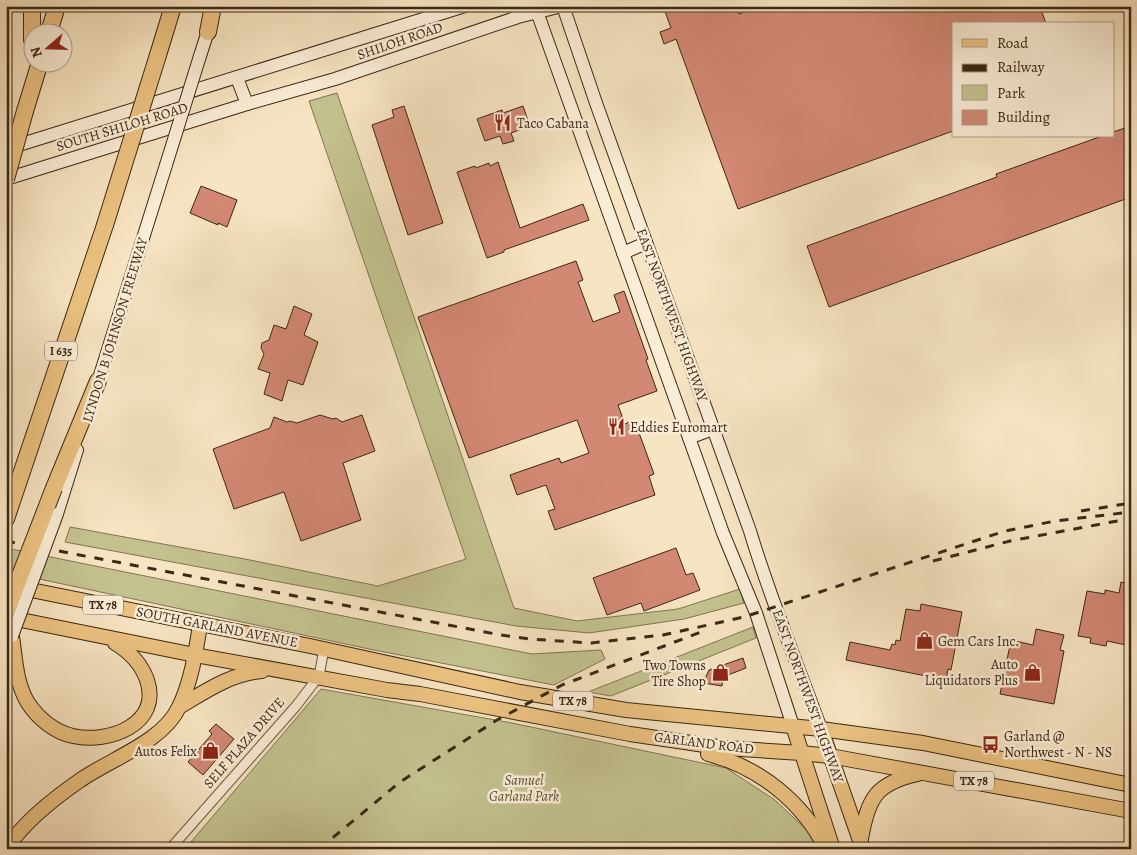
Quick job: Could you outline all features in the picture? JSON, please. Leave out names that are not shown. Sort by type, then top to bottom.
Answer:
[{"type":"highway","points":[[32,6],[32,22]]},
{"type":"highway","points":[[52,22],[57,6]]},
{"type":"highway","name":"I 635","points":[[6,519],[105,225],[172,6]]},
{"type":"highway","points":[[208,32],[212,6]]},
{"type":"highway","points":[[34,72],[34,82]]},
{"type":"highway","points":[[6,179],[37,72]]},
{"type":"highway","points":[[6,612],[98,381]]},
{"type":"main road","name":"LYNDON B JOHNSON FREEWAY","points":[[6,651],[57,514],[217,6]]},
{"type":"main road","name":"SHILOH ROAD","points":[[237,78],[465,6]]},
{"type":"main road","name":"SHILOH ROAD","points":[[247,104],[335,79],[518,17],[536,9],[562,6]]},
{"type":"main road","name":"EAST NORTHWEST HIGHWAY","points":[[562,6],[750,531],[765,581],[794,653],[862,846]]},
{"type":"main road","name":"EAST NORTHWEST HIGHWAY","points":[[536,9],[723,533],[756,613],[832,849]]},
{"type":"main road","points":[[237,78],[247,104]]},
{"type":"main road","name":"SOUTH SHILOH ROAD","points":[[6,148],[237,78]]},
{"type":"main road","name":"SOUTH SHILOH ROAD","points":[[6,179],[247,104]]},
{"type":"main road","points":[[623,253],[646,243]]},
{"type":"main road","points":[[689,438],[713,429]]},
{"type":"main road","name":"SOUTH GARLAND AVENUE","points":[[6,585],[310,646]]},
{"type":"main road","name":"TX 78","points":[[6,616],[72,629],[108,639],[279,670]]},
{"type":"main road","points":[[6,849],[14,838],[44,808],[79,780],[136,748],[164,728],[179,707],[194,656],[200,625]]},
{"type":"main road","points":[[12,636],[19,680],[27,702],[40,718],[55,729],[72,736],[93,739],[112,736],[134,725],[148,708],[150,690],[143,669],[127,650],[108,639]]},
{"type":"main road","name":"GARLAND ROAD","points":[[310,646],[520,692],[626,710],[821,729],[923,743],[1131,786]]},
{"type":"main road","points":[[179,707],[221,682],[248,672],[279,670]]},
{"type":"main road","name":"GARLAND ROAD","points":[[279,670],[630,734],[725,748],[830,756],[1131,811]]},
{"type":"main road","points":[[630,734],[730,759],[758,774],[786,796],[804,816],[826,849]]},
{"type":"main road","points":[[862,846],[865,813],[874,798],[886,786],[901,778],[923,772]]},
{"type":"street","name":"SELF PLAZA DRIVE","points":[[170,849],[296,706],[319,676],[324,649]]},
{"type":"green space","points":[[337,93],[514,608],[577,621],[678,609],[740,589],[744,603],[684,619],[589,633],[516,626],[65,542],[70,527],[378,586],[466,559],[309,101]]},
{"type":"green space","points":[[6,548],[532,654],[601,650],[605,659],[554,685],[374,650],[6,572]]},
{"type":"green space","points":[[753,627],[756,638],[611,696],[588,692]]},
{"type":"green space","name":"Samuel Garland Park","points":[[321,689],[512,723],[726,768],[775,800],[811,834],[818,849],[185,849]]},
{"type":"building","points":[[663,6],[736,6],[739,14],[761,6],[1040,6],[1045,22],[952,22],[952,131],[738,209],[676,39],[664,44],[660,32],[671,28]]},
{"type":"building","points":[[404,106],[443,223],[408,235],[372,125],[394,117],[392,110]]},
{"type":"building","name":"Taco Cabana","points":[[523,106],[530,126],[511,133],[514,141],[503,144],[500,136],[485,141],[477,119],[502,110],[503,113]]},
{"type":"building","points":[[1131,126],[1131,197],[829,307],[807,246],[997,177],[996,174],[1096,138],[1114,138],[1114,132]]},
{"type":"building","points":[[498,162],[520,228],[583,204],[589,220],[504,250],[504,252],[487,258],[457,172],[489,163],[490,166]]},
{"type":"building","points":[[201,186],[237,200],[227,227],[190,213]]},
{"type":"building","points":[[576,261],[583,280],[578,282],[593,322],[620,312],[614,295],[624,291],[648,359],[646,360],[657,391],[618,405],[625,424],[629,422],[632,432],[638,430],[654,474],[649,476],[655,495],[555,530],[548,511],[555,509],[546,485],[517,495],[510,475],[559,458],[561,463],[589,453],[577,420],[469,458],[418,317]]},
{"type":"building","points":[[294,306],[312,314],[304,335],[318,342],[303,385],[288,380],[282,401],[264,394],[270,373],[258,369],[264,354],[261,348],[262,343],[269,340],[274,325],[286,329]]},
{"type":"building","points":[[320,415],[333,419],[336,418],[342,422],[362,415],[375,451],[343,463],[361,520],[301,541],[284,492],[234,509],[213,449],[270,428],[274,417],[287,422],[297,423]]},
{"type":"building","points":[[676,548],[686,575],[693,573],[700,590],[644,611],[641,603],[607,615],[593,578]]},
{"type":"building","points":[[1121,582],[1131,584],[1131,646],[1107,641],[1106,646],[1090,643],[1091,638],[1078,636],[1087,591],[1105,594],[1105,590],[1119,593]]},
{"type":"building","name":"Gem Cars Inc.","points":[[921,604],[962,612],[951,670],[948,669],[946,680],[846,660],[850,642],[890,650],[892,644],[895,645],[896,640],[900,641],[906,609],[920,611]]},
{"type":"building","name":"Auto Liquidators Plus","points":[[1036,629],[1064,635],[1060,650],[1064,651],[1054,704],[1000,694],[1011,640],[1033,645]]},
{"type":"building","name":"Two Towns Tire Shop","points":[[743,658],[746,668],[723,677],[722,686],[703,683],[709,670]]},
{"type":"building","name":"Autos Felix","points":[[216,724],[234,739],[203,775],[188,762],[212,734],[209,731]]},
{"type":"railway","points":[[1081,511],[1131,503]]},
{"type":"railway","points":[[6,541],[501,635],[529,639],[591,643],[663,635],[744,617],[1005,531],[1055,521],[1131,512]]},
{"type":"railway","points":[[933,561],[1010,541],[1128,519]]},
{"type":"railway","points":[[319,849],[400,782],[497,720],[562,685],[701,632]]},
{"type":"place","name":"Taco Cabana","points":[[503,123]]},
{"type":"place","name":"Eddies Euromart","points":[[616,427]]},
{"type":"place","name":"Gem Cars Inc.","points":[[924,641]]},
{"type":"place","name":"Auto Liquidators Plus","points":[[1032,672]]},
{"type":"place","name":"Two Towns Tire Shop","points":[[720,673]]},
{"type":"place","name":"Garland @ Northwest - N - NS","points":[[990,744]]},
{"type":"place","name":"Autos Felix","points":[[211,751]]}]
